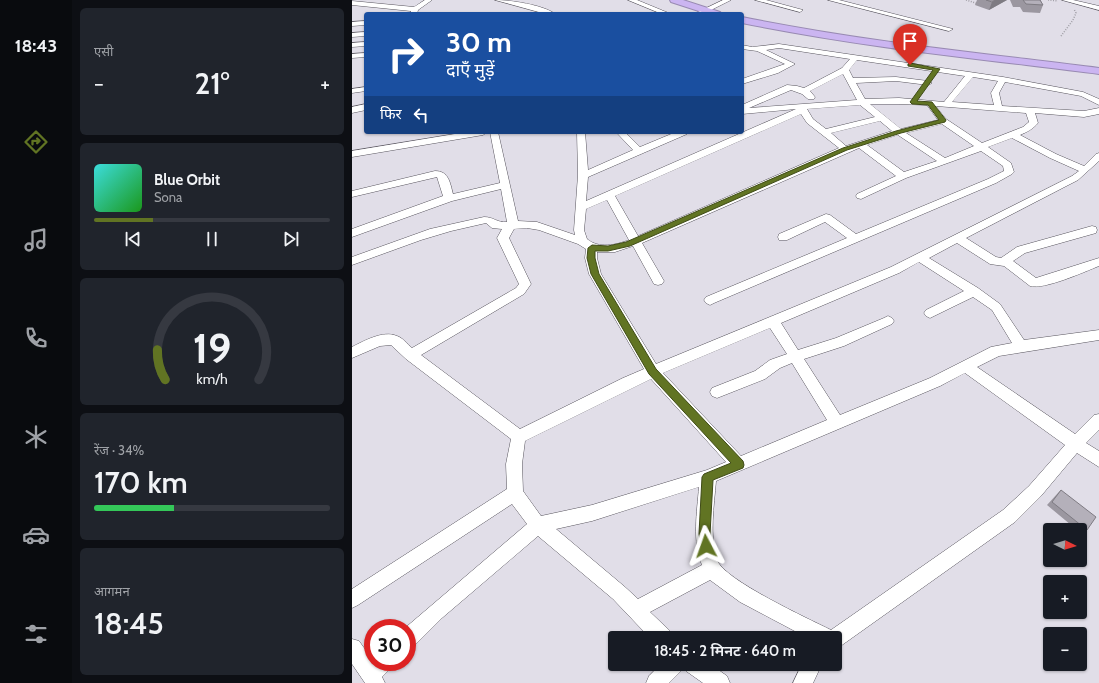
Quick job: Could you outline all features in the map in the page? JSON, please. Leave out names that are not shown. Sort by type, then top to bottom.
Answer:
[{"type":"highway","points":[[663,0],[698,12]]},
{"type":"highway","points":[[674,0],[699,12]]},
{"type":"highway","points":[[744,20],[809,32],[1098,75]]},
{"type":"highway","points":[[744,24],[787,33],[1098,75]]},
{"type":"street","points":[[352,3],[415,12],[429,0]]},
{"type":"street","points":[[498,0],[546,12]]},
{"type":"street","points":[[631,0],[663,12]]},
{"type":"street","points":[[703,12],[728,0]]},
{"type":"street","points":[[758,0],[800,10]]},
{"type":"street","points":[[831,0],[949,29]]},
{"type":"street","points":[[1065,0],[1099,8]]},
{"type":"street","points":[[352,24],[364,23]]},
{"type":"street","points":[[352,35],[364,34]]},
{"type":"street","points":[[352,45],[364,44]]},
{"type":"street","points":[[744,47],[755,48],[779,46],[971,74],[1083,94],[1099,102]]},
{"type":"street","points":[[746,56],[755,48]]},
{"type":"street","points":[[744,81],[791,64],[755,48]]},
{"type":"street","points":[[352,56],[364,55]]},
{"type":"street","points":[[805,92],[807,89],[845,70],[855,57]]},
{"type":"street","points":[[912,102],[928,83],[937,69]]},
{"type":"street","points":[[845,70],[862,102],[899,132],[944,162]]},
{"type":"street","points":[[946,104],[971,74]]},
{"type":"street","points":[[850,81],[896,79],[928,83]]},
{"type":"street","points":[[999,108],[994,92],[1003,79]]},
{"type":"street","points":[[744,107],[790,87],[797,88],[805,92],[822,105]]},
{"type":"street","points":[[352,91],[364,89]]},
{"type":"street","points":[[744,111],[803,108],[862,102],[912,102],[1084,114],[1099,111]]},
{"type":"street","points":[[710,300],[992,181],[1009,172],[1008,165],[943,120],[930,104]]},
{"type":"street","points":[[352,110],[364,107]]},
{"type":"street","points":[[803,108],[810,120],[845,149]]},
{"type":"street","points":[[582,207],[610,196],[803,108]]},
{"type":"street","points":[[861,196],[903,176],[1014,135],[1033,125],[1033,119],[1030,111]]},
{"type":"street","points":[[825,132],[880,118]]},
{"type":"street","points":[[352,261],[377,251],[457,225],[484,220],[488,220],[496,226],[512,224],[536,226],[587,244],[617,247],[636,241],[845,149],[943,120]]},
{"type":"street","points":[[412,134],[412,143]]},
{"type":"street","points":[[352,154],[470,134]]},
{"type":"street","points":[[411,355],[520,291],[524,287],[525,284],[504,238],[506,230],[512,224],[513,220],[494,134]]},
{"type":"street","points":[[581,134],[583,175],[582,207],[579,230],[587,244],[595,274],[652,372],[739,465]]},
{"type":"street","points":[[622,134],[639,151]]},
{"type":"street","points":[[583,175],[679,134]]},
{"type":"street","points":[[1014,135],[1053,156],[1085,170]]},
{"type":"street","points":[[860,144],[903,176]]},
{"type":"street","points":[[656,631],[619,593],[538,525],[515,493],[514,456],[515,446],[519,436],[628,382],[895,270],[1075,178],[1099,156]]},
{"type":"street","points":[[352,194],[438,173],[443,177],[449,198]]},
{"type":"street","points":[[352,233],[449,198],[506,185]]},
{"type":"street","points":[[610,196],[658,281]]},
{"type":"street","points":[[783,237],[826,217],[855,239]]},
{"type":"street","points":[[1004,261],[1021,250],[1092,230]]},
{"type":"street","points":[[957,238],[994,261],[1004,261],[1034,283],[1099,262]]},
{"type":"street","points":[[919,257],[974,291],[996,307],[1021,346]]},
{"type":"street","points":[[930,313],[974,291]]},
{"type":"street","points":[[773,321],[837,423]]},
{"type":"street","points":[[717,392],[760,375],[775,364],[814,349],[839,342],[888,321]]},
{"type":"street","points":[[416,631],[436,612],[538,525],[592,513],[708,477],[935,382],[996,351],[1021,346],[1099,336]]},
{"type":"street","points":[[352,354],[384,340],[394,340],[411,355],[519,436]]},
{"type":"street","points":[[966,366],[1099,460]]},
{"type":"street","points":[[842,633],[1009,516],[1035,491],[1076,443],[1099,420]]},
{"type":"street","points":[[708,477],[705,534],[712,569],[730,586],[814,631]]},
{"type":"street","points":[[352,599],[515,493]]},
{"type":"street","points":[[636,610],[712,569]]},
{"type":"street","points":[[352,648],[376,673]]},
{"type":"street","points":[[656,683],[667,671]]},
{"type":"street","points":[[703,671],[720,683]]},
{"type":"street","points":[[803,683],[809,671]]},
{"type":"path","points":[[966,0],[979,4]]},
{"type":"path","points":[[1061,36],[1073,20],[1076,13],[1074,9],[1077,6]]},
{"type":"building","points":[[1023,0],[1040,0],[1043,5],[1026,4]]},
{"type":"building","points":[[1061,490],[1096,517],[1087,530],[1087,523],[1078,523],[1052,502]]},
{"type":"route","points":[[706,546],[705,534],[708,477],[739,465],[652,372],[595,274],[592,267],[592,248],[608,248],[628,244],[845,149],[943,120],[930,104],[912,102],[928,83],[937,69],[910,65]]}]
